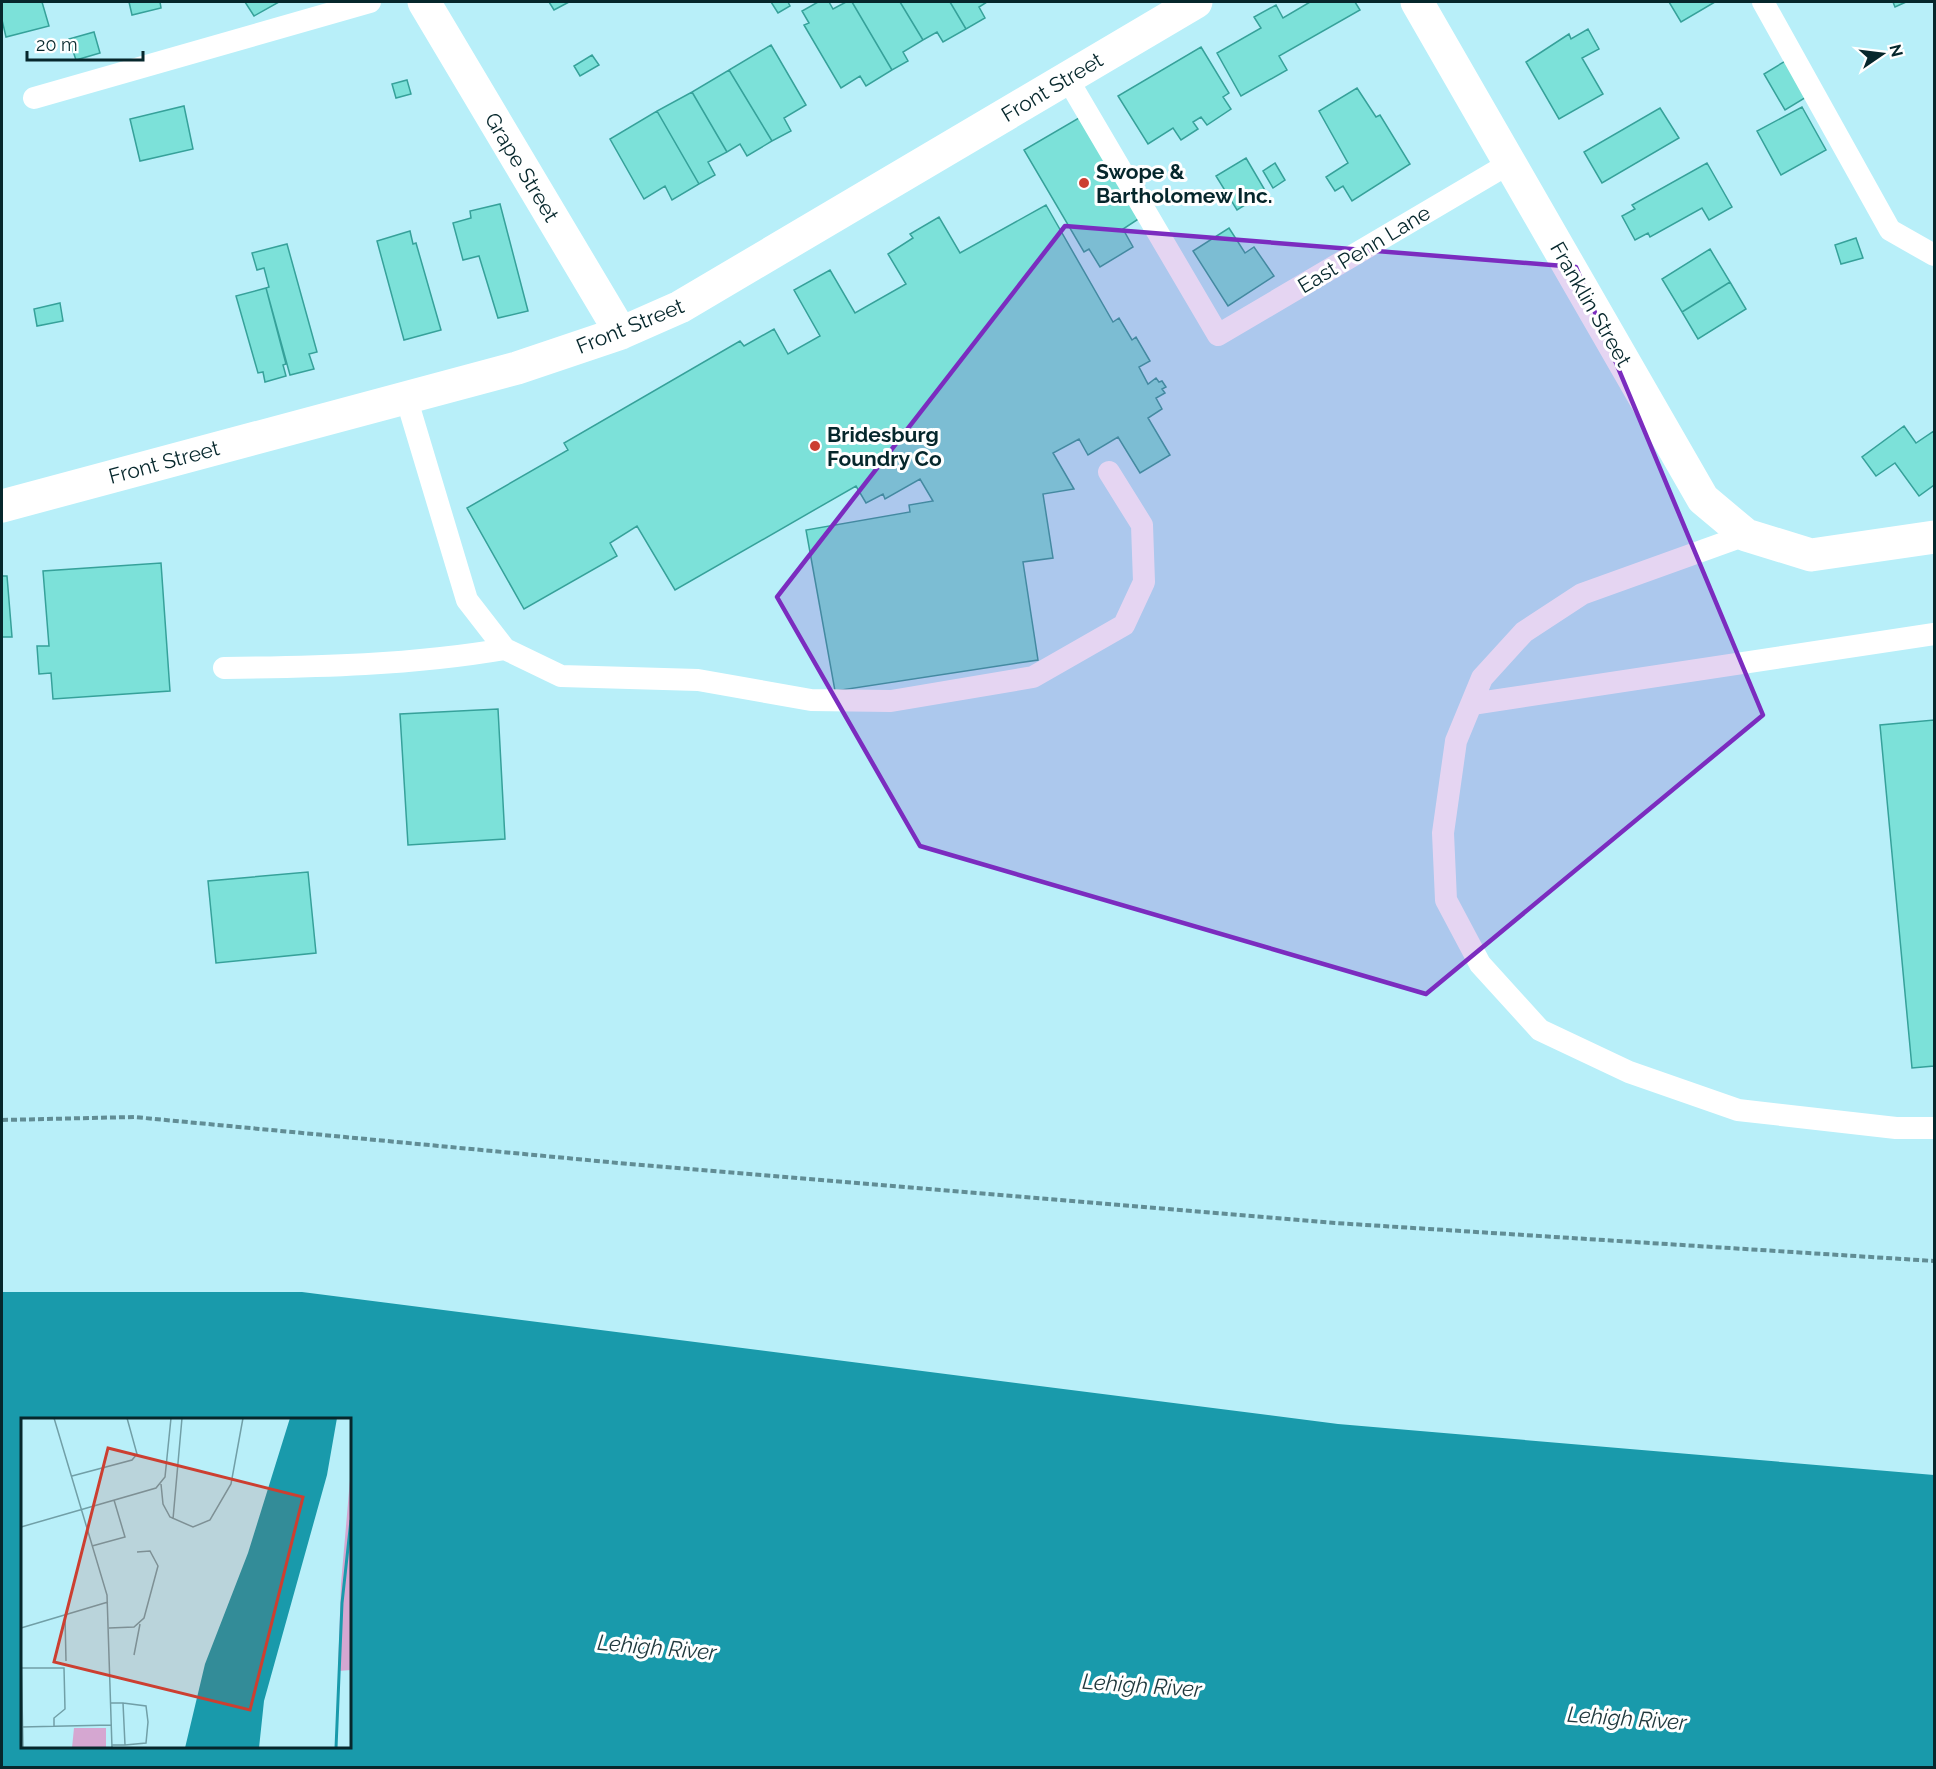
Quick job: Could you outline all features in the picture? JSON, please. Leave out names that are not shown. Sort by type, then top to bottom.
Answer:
[{"type":"street","name":"Grape Street","points":[[424,2],[621,333]]},
{"type":"street","name":"Front Street","points":[[2,506],[517,368],[621,333],[680,308],[1197,2]]},
{"type":"street","name":"Franklin Street","points":[[1417,2],[1703,499],[1746,535],[1811,555],[1935,537]]},
{"type":"lane","points":[[34,98],[370,2]]},
{"type":"lane","points":[[1763,2],[1890,230],[1935,255]]},
{"type":"lane","name":"East Penn Lane","points":[[1067,78],[1218,335],[1510,163]]},
{"type":"lane","points":[[406,398],[467,600],[505,649],[561,676],[698,680],[811,700],[891,701],[1033,677],[1124,625],[1144,582],[1142,525],[1109,472]]},
{"type":"lane","points":[[1746,535],[1582,594],[1524,632],[1482,678],[1456,741],[1443,833],[1446,900],[1480,964],[1540,1030],[1629,1072],[1738,1110],[1896,1128],[1935,1128]]},
{"type":"lane","points":[[1472,704],[1935,634]]},
{"type":"lane","points":[[224,668],[309,667],[444,659],[505,649]]},
{"type":"path","points":[[2,1120],[134,1117],[641,1165],[1324,1222],[1935,1261]]},
{"type":"highlighted area","points":[[1065,226],[1576,267],[1763,715],[1426,994],[920,846],[777,597]]},
{"type":"water","name":"Lehigh River","points":[[2,1292],[302,1292],[1338,1424],[1934,1475],[1934,1767],[2,1767]]},
{"type":"building","points":[[2,2],[42,2],[49,26],[6,37],[2,20]]},
{"type":"building","points":[[129,2],[160,2],[161,8],[132,15]]},
{"type":"building","points":[[245,2],[279,2],[254,16]]},
{"type":"building","points":[[549,2],[569,2],[554,10]]},
{"type":"building","points":[[771,2],[788,2],[790,6],[778,13]]},
{"type":"building","points":[[818,2],[829,2],[833,9],[846,2],[852,2],[892,70],[866,86],[860,76],[841,88],[804,25],[809,23],[802,11]]},
{"type":"building","points":[[852,2],[900,2],[923,40],[903,52],[908,61],[892,70]]},
{"type":"building","points":[[900,2],[950,2],[966,29],[943,42],[937,32],[923,40]]},
{"type":"building","points":[[950,2],[987,2],[979,7],[985,18],[966,29]]},
{"type":"building","points":[[1310,2],[1355,2],[1360,10],[1279,56],[1287,70],[1241,96],[1217,53],[1261,28],[1254,17],[1276,5],[1283,18]]},
{"type":"building","points":[[1669,2],[1715,2],[1681,22]]},
{"type":"building","points":[[1893,2],[1906,2],[1895,7]]},
{"type":"building","points":[[1588,29],[1599,49],[1582,58],[1603,94],[1559,119],[1526,62],[1569,34],[1571,39]]},
{"type":"building","points":[[94,32],[100,53],[76,60],[69,39]]},
{"type":"building","points":[[771,45],[806,105],[784,118],[791,131],[772,141],[729,70]]},
{"type":"building","points":[[1201,47],[1229,93],[1223,97],[1231,109],[1207,125],[1201,117],[1193,122],[1198,129],[1181,140],[1173,128],[1148,144],[1118,96]]},
{"type":"building","points":[[592,55],[599,65],[580,76],[574,66]]},
{"type":"building","points":[[1787,60],[1808,96],[1785,110],[1764,74]]},
{"type":"building","points":[[729,70],[772,141],[747,156],[740,144],[727,152],[692,92]]},
{"type":"building","points":[[407,80],[411,94],[396,98],[392,84]]},
{"type":"building","points":[[1357,88],[1376,117],[1380,115],[1410,164],[1352,201],[1343,186],[1335,191],[1326,177],[1348,163],[1319,111]]},
{"type":"building","points":[[692,92],[727,152],[708,162],[715,175],[699,184],[657,111]]},
{"type":"building","points":[[184,106],[193,149],[140,161],[130,119]]},
{"type":"building","points":[[1802,107],[1826,150],[1781,175],[1757,131]]},
{"type":"building","points":[[1660,108],[1679,138],[1602,183],[1584,152]]},
{"type":"building","points":[[657,111],[699,184],[672,200],[665,186],[644,199],[610,139]]},
{"type":"building","name":"Swope & Bartholomew Inc.","points":[[1084,115],[1143,216],[1123,229],[1133,247],[1100,267],[1089,249],[1084,252],[1024,150]]},
{"type":"building","points":[[1246,158],[1266,192],[1237,210],[1216,176]]},
{"type":"building","points":[[1275,163],[1285,180],[1273,188],[1263,171]]},
{"type":"building","points":[[1707,163],[1732,207],[1709,220],[1702,208],[1650,237],[1648,233],[1635,240],[1622,216],[1635,209],[1632,205]]},
{"type":"building","points":[[500,204],[528,311],[498,318],[479,256],[463,260],[453,223],[471,218],[470,211]]},
{"type":"building","name":"Bridesburg Foundry Co","points":[[1046,205],[1113,322],[1119,318],[1132,340],[1136,337],[1150,361],[1139,367],[1148,384],[1156,378],[1166,387],[1162,389],[1165,393],[1156,398],[1162,409],[1148,418],[1170,455],[1140,473],[1118,437],[1088,455],[1079,439],[1053,453],[1074,489],[1043,494],[1053,558],[1023,562],[1038,660],[835,691],[806,530],[910,512],[909,505],[933,501],[920,479],[885,499],[883,494],[866,503],[856,486],[675,590],[637,526],[610,543],[617,556],[524,609],[467,508],[568,450],[564,443],[740,341],[744,346],[774,329],[788,354],[820,336],[794,290],[830,270],[855,313],[906,284],[888,254],[913,238],[910,234],[939,217],[960,253]]},
{"type":"building","points":[[1229,228],[1245,253],[1254,247],[1274,276],[1228,306],[1193,251]]},
{"type":"building","points":[[410,231],[413,244],[416,243],[441,330],[404,340],[377,241]]},
{"type":"building","points":[[1856,238],[1863,258],[1841,264],[1835,245]]},
{"type":"building","points":[[287,244],[317,352],[309,354],[314,369],[290,375],[266,288],[269,287],[264,268],[257,270],[252,253]]},
{"type":"building","points":[[1710,249],[1730,282],[1682,312],[1662,279]]},
{"type":"building","points":[[1730,282],[1746,309],[1698,339],[1682,312]]},
{"type":"building","points":[[266,288],[286,364],[283,365],[286,376],[265,382],[263,372],[258,373],[236,296]]},
{"type":"building","points":[[60,303],[63,321],[37,326],[34,309]]},
{"type":"building","points":[[1904,426],[1916,443],[1934,431],[1934,485],[1919,496],[1895,463],[1876,476],[1862,457]]},
{"type":"building","points":[[161,563],[170,691],[53,699],[51,673],[39,674],[37,646],[49,646],[43,571]]},
{"type":"building","points":[[2,576],[7,576],[12,637],[2,637]]},
{"type":"building","points":[[498,709],[505,839],[408,845],[400,714]]},
{"type":"building","points":[[1934,720],[1934,1066],[1912,1068],[1880,725]]},
{"type":"building","points":[[308,872],[316,953],[216,963],[208,881]]},
{"type":"place","name":"Swope & Bartholomew Inc.","points":[[1084,183]]},
{"type":"place","name":"Bridesburg Foundry Co","points":[[815,446]]}]
